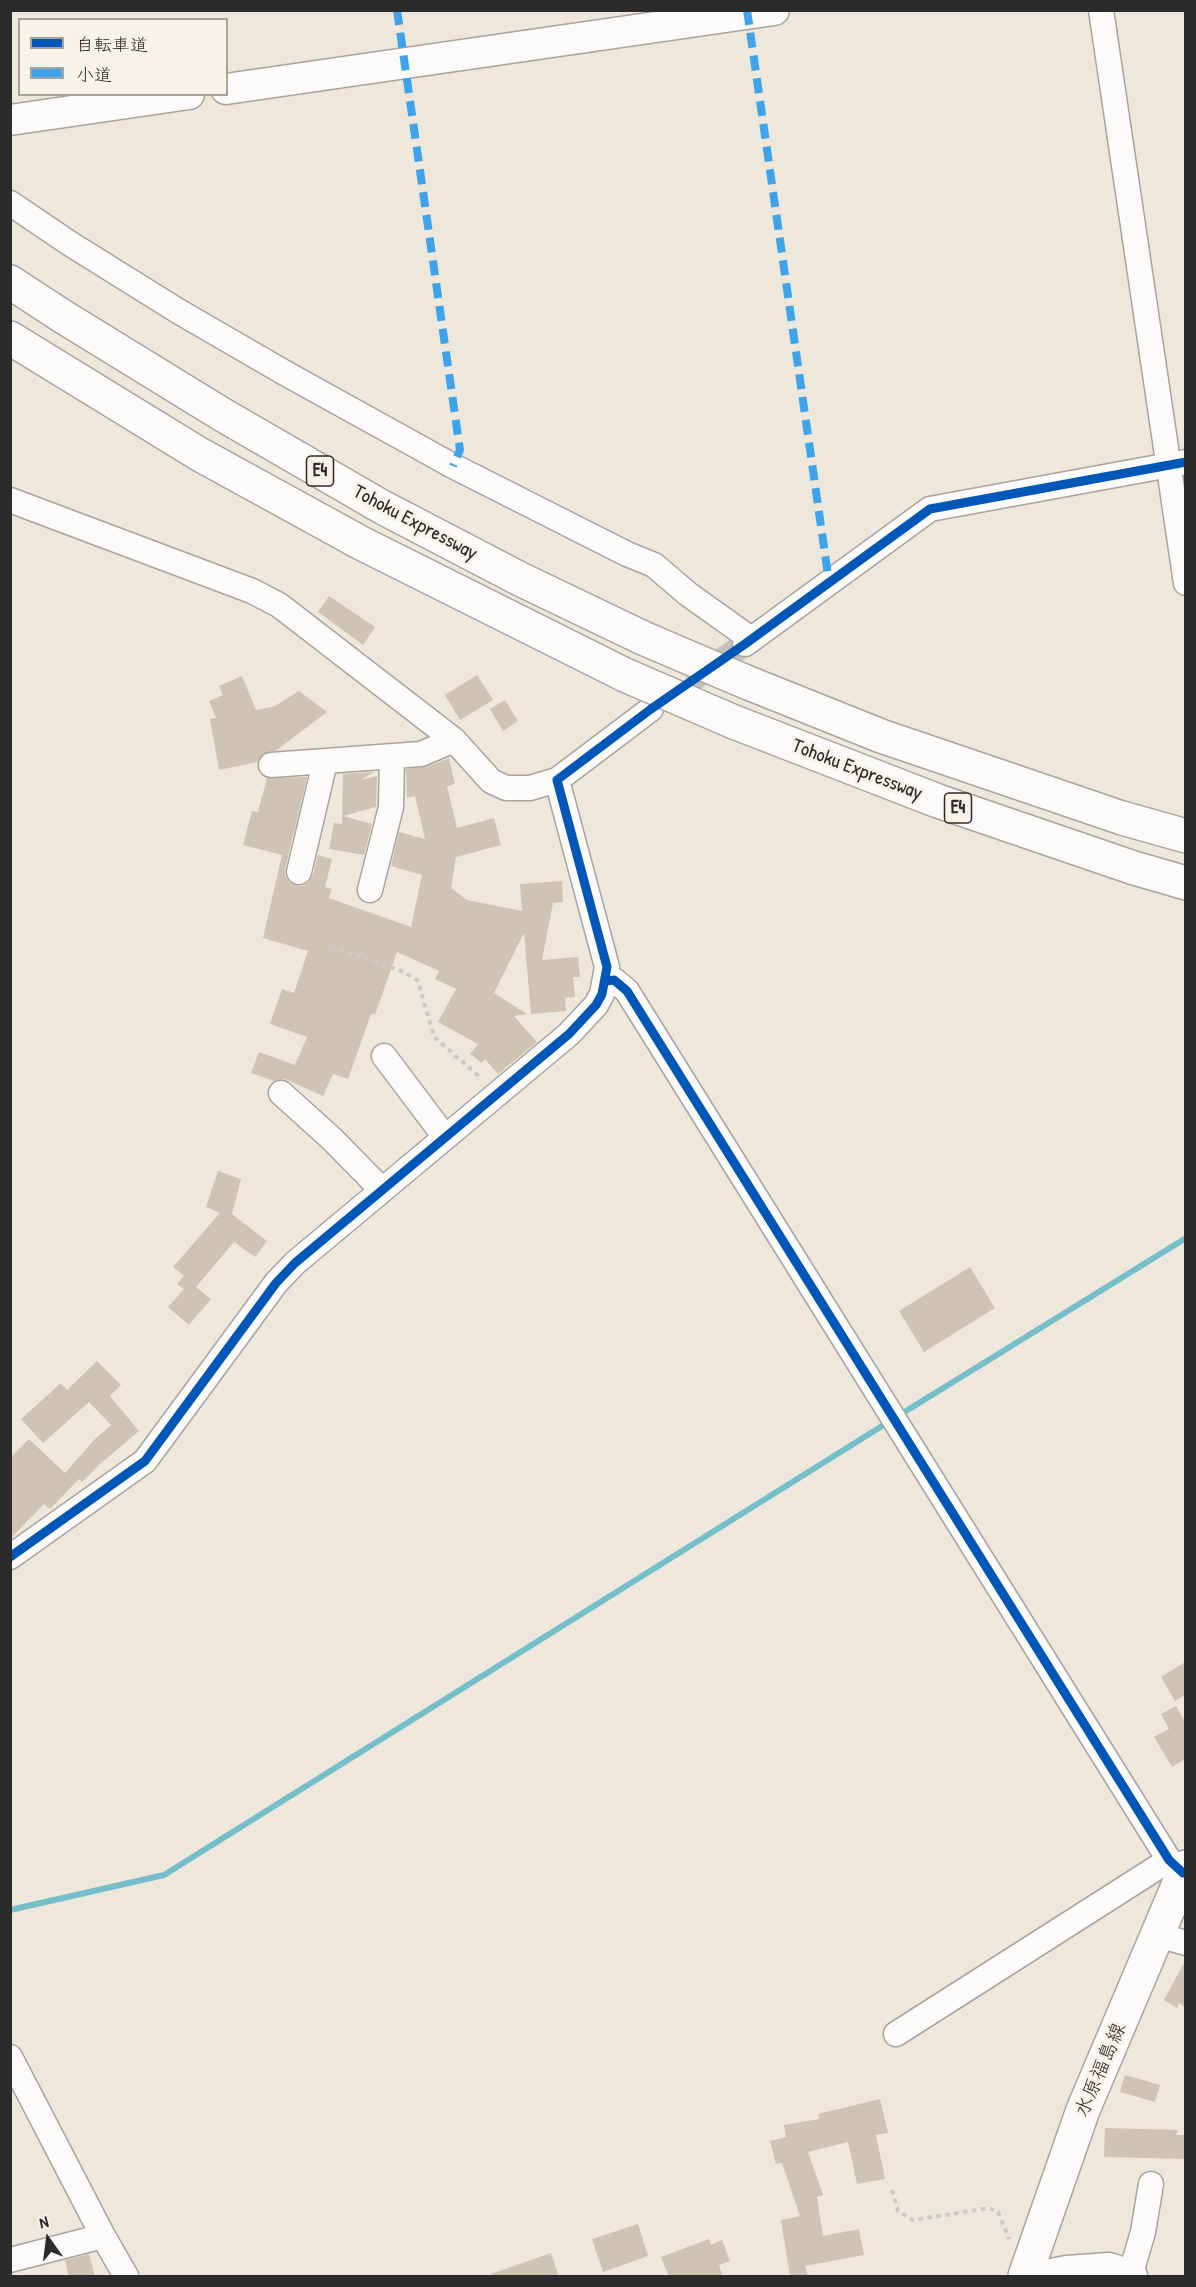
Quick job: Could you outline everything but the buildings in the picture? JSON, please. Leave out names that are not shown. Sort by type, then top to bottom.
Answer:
[{"type":"main road","name":"Tohoku Expressway","points":[[10,282],[223,415],[382,507],[520,579],[643,638],[881,736],[1122,818],[1185,836]]},
{"type":"main road","name":"Tohoku Expressway","points":[[10,338],[199,453],[351,537],[625,675],[734,722],[938,801],[1134,868],[1185,883]]},
{"type":"main road","name":"水原福島線","points":[[1025,2277],[1083,2110],[1172,1939],[1179,1867]]},
{"type":"street","points":[[228,89],[774,10]]},
{"type":"street","points":[[1101,10],[1177,464],[1185,583]]},
{"type":"street","points":[[10,120],[175,96]]},
{"type":"street","points":[[10,203],[178,311],[285,373],[453,466],[627,554],[654,565],[748,641],[930,508],[1177,464]]},
{"type":"street","points":[[10,500],[252,591],[279,605],[454,740],[491,781],[506,788],[530,788],[557,780],[651,709]]},
{"type":"street","points":[[271,765],[421,754],[454,740]]},
{"type":"street","points":[[370,890],[391,807],[392,757]]},
{"type":"street","points":[[298,872],[325,762]]},
{"type":"street","points":[[10,1557],[145,1461],[276,1283],[295,1263],[569,1034],[596,1005],[605,981],[607,967],[557,780]]},
{"type":"street","points":[[605,981],[614,980],[627,991],[1179,1867],[896,2034]]},
{"type":"street","points":[[384,1056],[445,1137]]},
{"type":"street","points":[[281,1093],[332,1139],[381,1189]]},
{"type":"street","points":[[10,2057],[126,2277]]},
{"type":"street","points":[[1042,2277],[1067,2271],[1109,2268],[1131,2276],[1143,2232],[1151,2184]]},
{"type":"street","points":[[10,2260],[103,2236]]},
{"type":"path","points":[[331,946],[393,968],[418,981],[434,1037],[498,1093]]},
{"type":"path","points":[[892,2190],[898,2211],[913,2220],[989,2208],[999,2212],[1010,2242]]},
{"type":"waterway","points":[[898,1416],[1186,1238]]},
{"type":"waterway","points":[[10,1910],[164,1875],[890,1421]]},
{"type":"tunnel","points":[[660,702],[745,644]]},
{"type":"marked path","points":[[397,10],[460,450],[453,466]]},
{"type":"marked path","points":[[747,10],[829,582]]},
{"type":"cycle path","points":[[10,1557],[145,1461],[276,1283],[295,1263],[569,1034],[596,1005],[602,994],[607,967],[557,780],[651,709],[745,644],[930,509],[1186,462]]},
{"type":"cycle path","points":[[605,981],[614,980],[627,991],[1169,1860],[1183,1873]]}]
